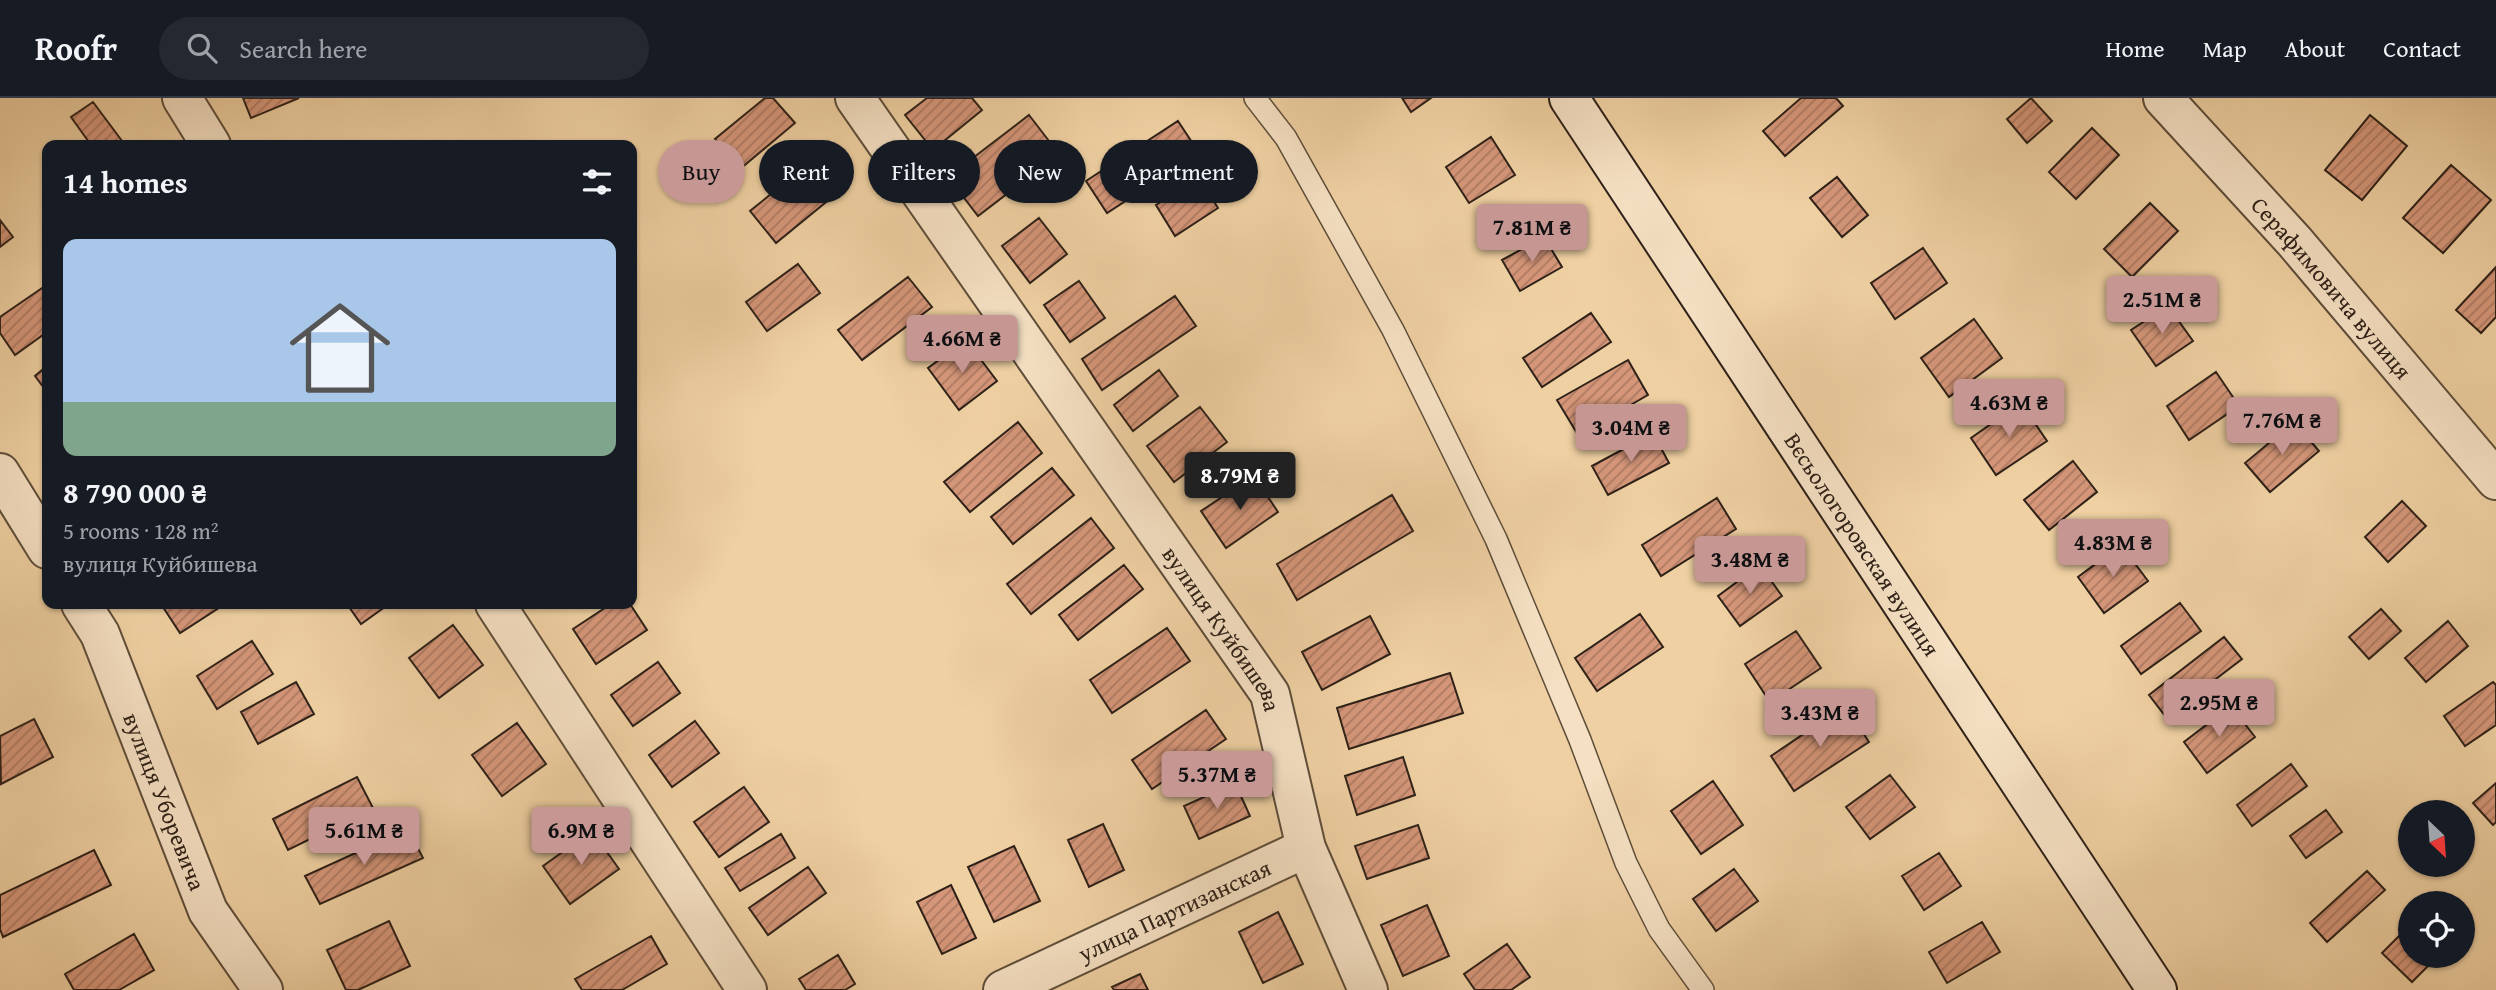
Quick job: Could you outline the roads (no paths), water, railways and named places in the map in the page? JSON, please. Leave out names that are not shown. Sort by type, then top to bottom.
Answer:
[{"type":"street","points":[[183,98],[208,140]]},
{"type":"street","name":"вулиця Куйбишева","points":[[855,98],[1270,694],[1306,848],[1367,990]]},
{"type":"street","name":"Вєсьологоровская вулиця","points":[[1569,98],[2157,990]]},
{"type":"street","name":"Серафимовича вулиця","points":[[2163,98],[2295,242],[2496,480]]},
{"type":"street","points":[[0,473],[42,541]]},
{"type":"street","name":"вулиця Уборевича","points":[[84,609],[100,634],[208,911],[263,990]]},
{"type":"street","points":[[498,609],[747,990]]},
{"type":"street","name":"улица Партизанская","points":[[1003,990],[1306,848]]},
{"type":"lane","points":[[1255,98],[1286,138],[1393,330],[1496,539],[1580,740],[1626,863],[1658,929],[1703,990]]}]
